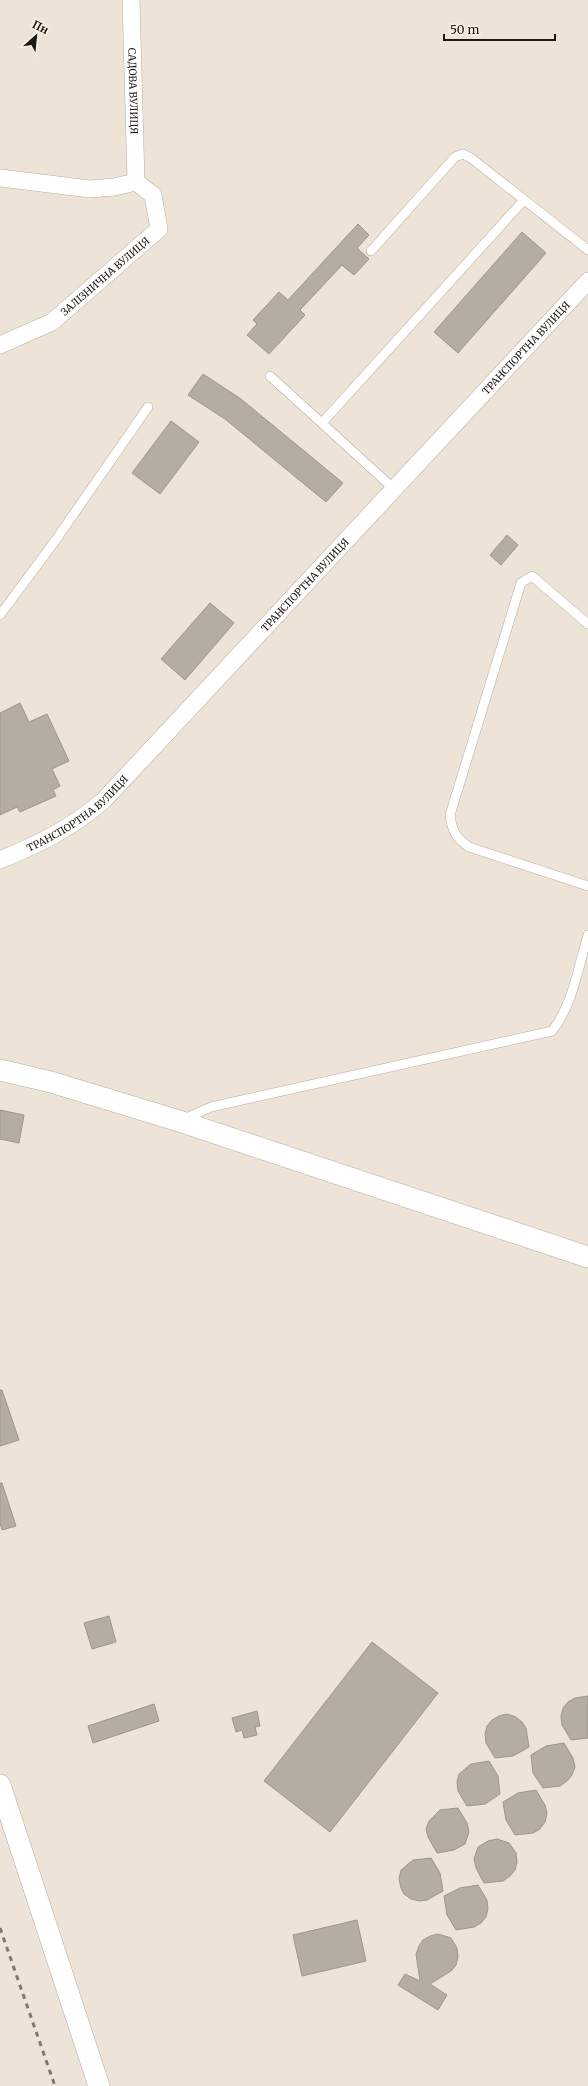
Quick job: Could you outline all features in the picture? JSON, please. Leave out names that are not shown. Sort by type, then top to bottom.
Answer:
[{"type":"street","name":"САДОВА ВУЛИЦЯ","points":[[131,0],[136,182]]},
{"type":"street","points":[[0,178],[90,189],[114,187],[136,182]]},
{"type":"street","name":"ЗАЛІЗНИЧНА ВУЛИЦЯ","points":[[0,345],[52,322],[159,229],[153,195],[136,182]]},
{"type":"street","name":"ТРАНСПОРТНА ВУЛИЦЯ","points":[[0,860],[39,844],[79,821],[104,800],[393,488],[588,281]]},
{"type":"street","points":[[0,1070],[51,1082],[179,1121],[588,1257]]},
{"type":"street","points":[[0,1786],[100,2086]]},
{"type":"lane","points":[[371,251],[455,157],[462,154],[471,158],[588,250]]},
{"type":"lane","points":[[322,423],[524,200]]},
{"type":"lane","points":[[270,376],[393,488]]},
{"type":"lane","points":[[0,615],[55,541],[148,407]]},
{"type":"lane","points":[[588,624],[532,576],[521,583],[450,815],[452,829],[458,839],[469,848],[588,886]]},
{"type":"lane","points":[[179,1121],[211,1107],[552,1031],[561,1020],[588,935]]},
{"type":"building","points":[[358,224],[369,235],[357,248],[369,259],[354,275],[342,265],[300,310],[305,315],[269,354],[247,335],[257,324],[253,320],[279,292],[288,300]]},
{"type":"building","points":[[522,232],[546,253],[458,353],[434,332]]},
{"type":"building","points":[[203,374],[241,399],[343,483],[326,502],[225,419],[188,395]]},
{"type":"building","points":[[171,421],[199,442],[160,494],[132,473]]},
{"type":"building","points":[[507,535],[518,545],[501,565],[490,555]]},
{"type":"building","points":[[210,603],[234,623],[185,680],[161,659]]},
{"type":"building","points":[[20,703],[29,722],[47,714],[69,761],[52,769],[60,786],[53,790],[56,796],[20,812],[17,807],[0,815],[0,713]]},
{"type":"building","points":[[0,1110],[24,1115],[19,1143],[0,1139]]},
{"type":"building","points":[[0,1390],[2,1390],[19,1440],[0,1446]]},
{"type":"building","points":[[0,1483],[2,1483],[16,1526],[2,1530],[0,1523]]},
{"type":"building","points":[[109,1616],[116,1642],[92,1649],[84,1623]]},
{"type":"building","points":[[372,1642],[438,1693],[330,1832],[264,1781]]},
{"type":"building","points":[[588,1696],[588,1738],[571,1740],[562,1725],[561,1716],[563,1708],[568,1702],[575,1698]]},
{"type":"building","points":[[154,1704],[159,1721],[93,1743],[88,1726]]},
{"type":"building","points":[[257,1711],[260,1726],[255,1727],[257,1735],[244,1738],[242,1730],[236,1732],[232,1718]]},
{"type":"building","points":[[507,1714],[516,1717],[526,1728],[529,1747],[513,1756],[495,1758],[486,1743],[485,1734],[487,1726],[492,1720]]},
{"type":"building","points":[[564,1743],[573,1758],[575,1767],[572,1775],[560,1786],[543,1788],[533,1773],[531,1755],[546,1746]]},
{"type":"building","points":[[489,1761],[498,1776],[500,1794],[485,1804],[467,1806],[458,1791],[457,1782],[459,1774],[471,1764]]},
{"type":"building","points":[[536,1790],[545,1805],[547,1814],[545,1822],[540,1829],[533,1833],[515,1835],[506,1820],[503,1802],[518,1793]]},
{"type":"building","points":[[458,1808],[467,1823],[469,1832],[465,1844],[454,1850],[437,1853],[428,1837],[426,1829],[429,1821],[440,1810]]},
{"type":"building","points":[[497,1839],[509,1843],[516,1853],[517,1862],[515,1870],[503,1881],[484,1883],[476,1868],[474,1859],[478,1847],[488,1841]]},
{"type":"building","points":[[431,1858],[440,1873],[443,1891],[427,1900],[419,1901],[411,1899],[404,1894],[401,1888],[399,1879],[401,1870],[413,1860]]},
{"type":"building","points":[[478,1885],[487,1900],[488,1909],[486,1917],[481,1923],[474,1927],[456,1930],[447,1915],[444,1896],[460,1888]]},
{"type":"building","points":[[357,1920],[366,1961],[302,1976],[293,1935]]},
{"type":"building","points":[[438,1934],[451,1938],[457,1948],[458,1957],[456,1965],[451,1971],[430,1984],[447,1995],[438,2010],[398,1985],[405,1974],[420,1981],[416,1954],[419,1946],[423,1940]]},
{"type":"railway","points":[[0,1928],[55,2086]]}]
